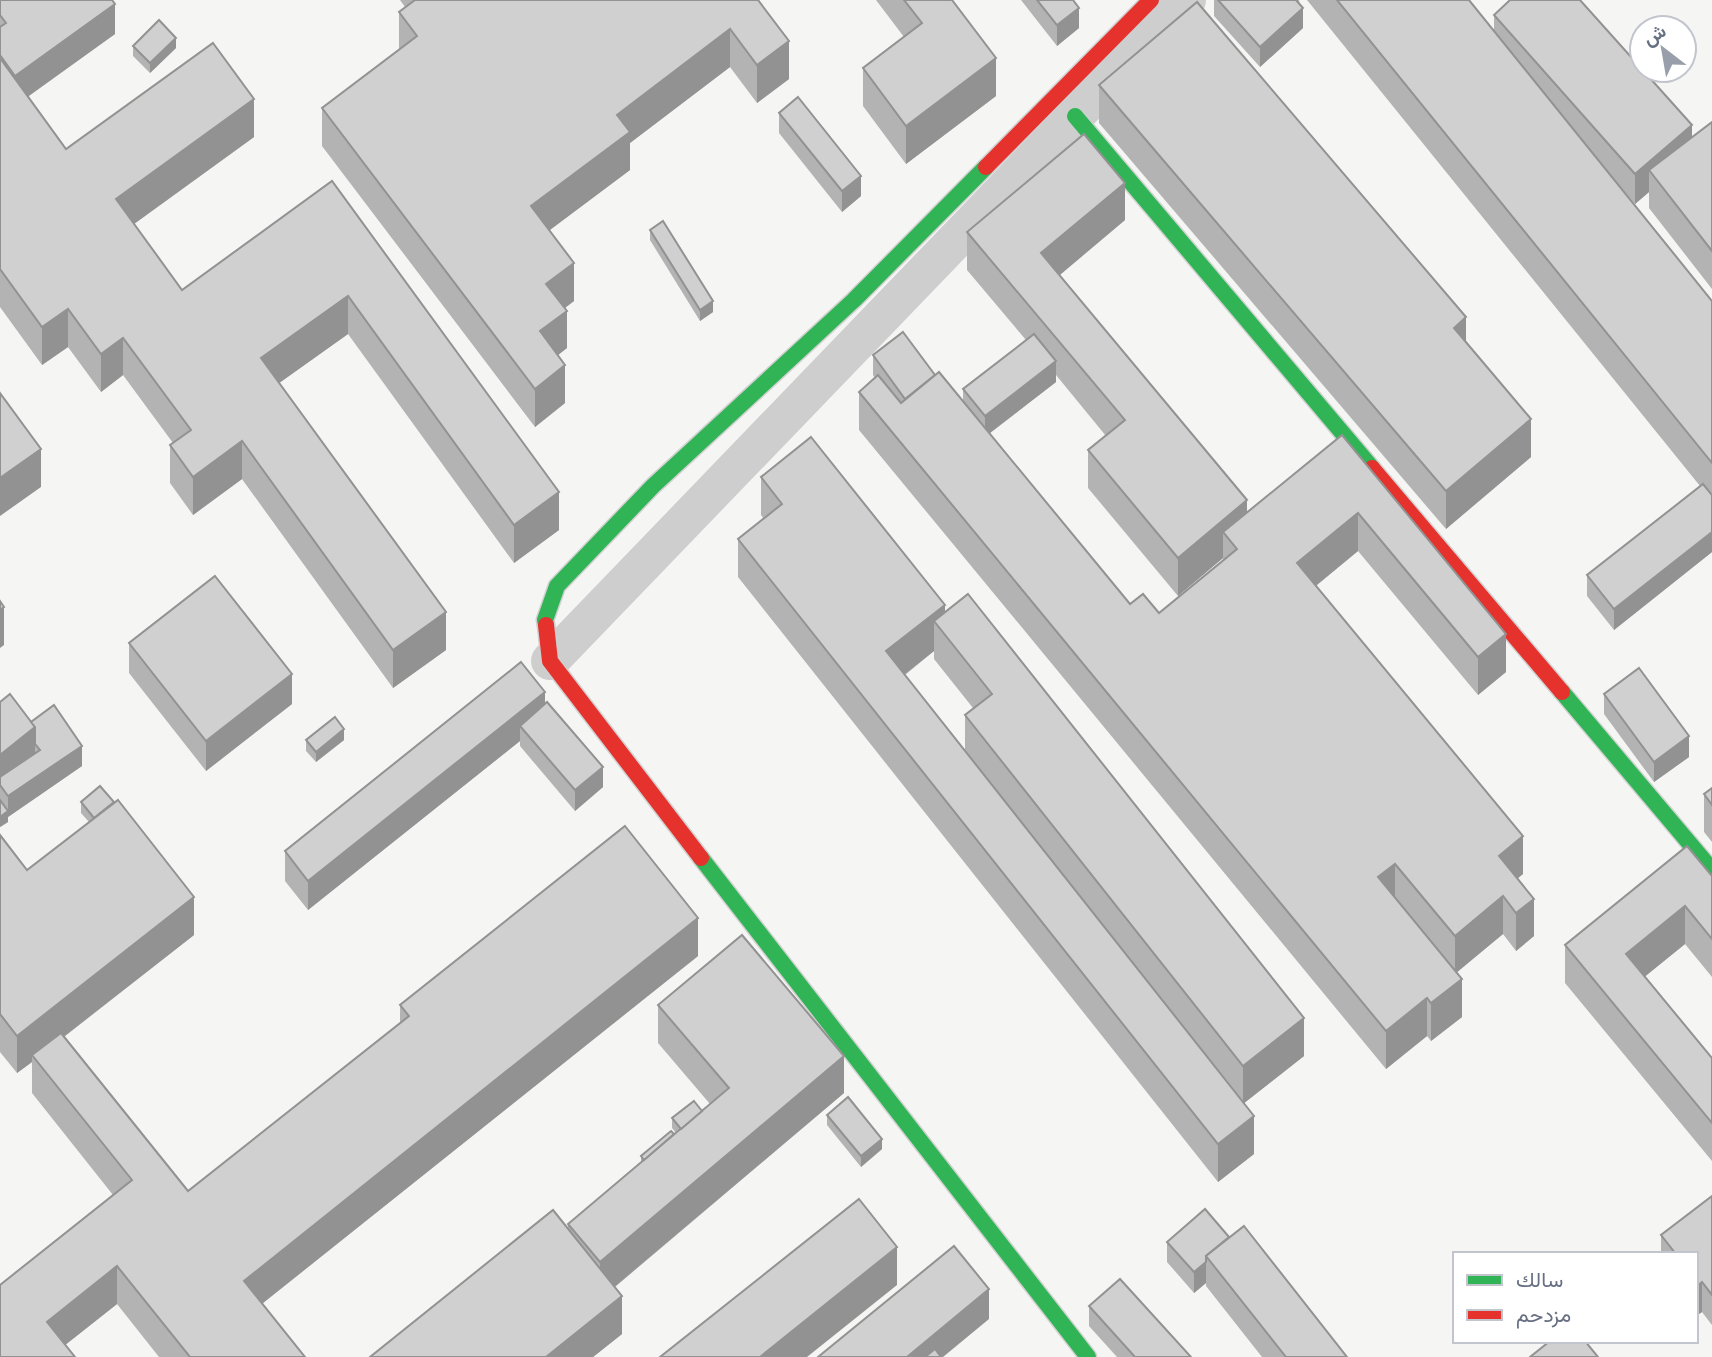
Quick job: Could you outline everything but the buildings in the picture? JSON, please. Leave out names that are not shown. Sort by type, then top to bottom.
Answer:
[{"type":"street","points":[[1088,1357],[833,1031],[550,661],[545,620],[557,586],[653,486],[854,300],[1151,0]]},
{"type":"street","points":[[550,661],[1187,0]]},
{"type":"street","points":[[1075,116],[1712,870]]},
{"type":"traffic: fast","points":[[1075,116],[1372,468]]},
{"type":"traffic: fast","points":[[546,625],[545,620],[557,586],[653,486],[854,300],[986,167]]},
{"type":"traffic: fast","points":[[1562,692],[1712,870]]},
{"type":"traffic: fast","points":[[701,858],[1088,1357]]},
{"type":"traffic: jam","points":[[986,167],[1151,0]]},
{"type":"traffic: jam","points":[[1372,468],[1562,692]]},
{"type":"traffic: jam","points":[[546,625],[550,661],[701,858]]}]
